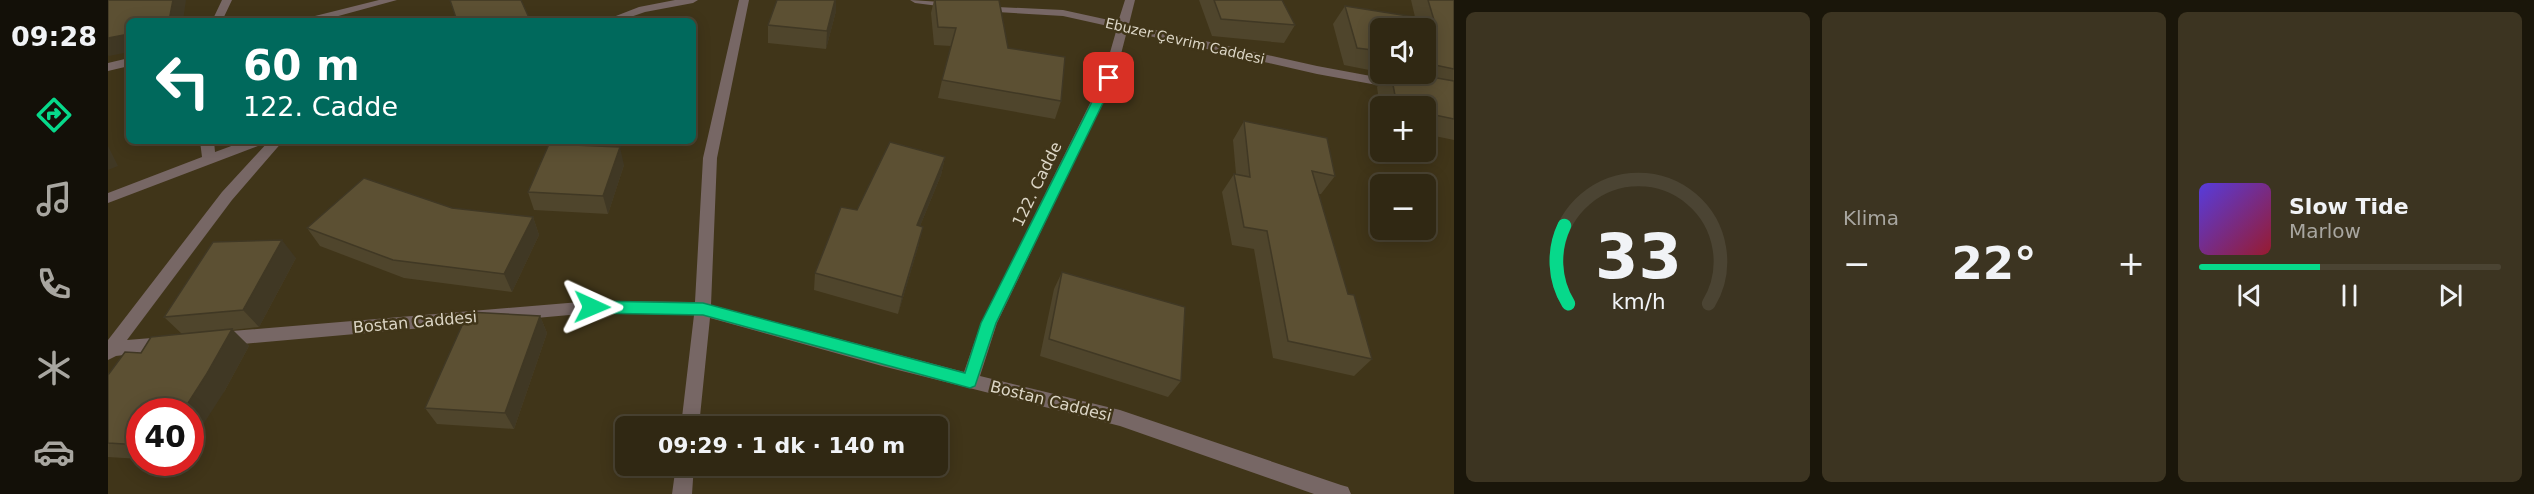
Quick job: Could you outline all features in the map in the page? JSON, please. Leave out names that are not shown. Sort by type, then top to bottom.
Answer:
[{"type":"street","points":[[218,18],[227,0]]},
{"type":"street","points":[[319,18],[392,0]]},
{"type":"street","points":[[617,18],[643,9],[693,0]]},
{"type":"street","points":[[691,416],[703,309],[710,158],[744,0]]},
{"type":"street","name":"Ebuzer Çevrim Caddesi","points":[[915,0],[964,7],[1063,13],[1317,70],[1408,87]]},
{"type":"street","name":"122. Cadde","points":[[970,381],[989,323],[1109,78],[1130,0]]},
{"type":"street","points":[[108,67],[126,63]]},
{"type":"street","points":[[207,144],[209,158]]},
{"type":"street","points":[[108,198],[249,144]]},
{"type":"street","points":[[110,351],[227,196],[273,144]]},
{"type":"street","name":"Bostan Caddesi","points":[[205,340],[592,307],[703,309],[970,381],[1120,418],[1341,494]]},
{"type":"street","points":[[110,351],[182,343]]},
{"type":"street","points":[[682,494],[684,476]]},
{"type":"building","points":[[108,0],[173,0],[170,18],[126,18],[126,35],[108,38]]},
{"type":"building","points":[[450,0],[521,0],[529,18],[456,18]]},
{"type":"building","points":[[777,0],[835,0],[827,31],[768,25]]},
{"type":"building","points":[[935,0],[999,0],[1008,48],[1065,57],[1061,101],[942,80],[956,28],[938,27]]},
{"type":"building","points":[[1214,0],[1282,0],[1295,25],[1221,19]]},
{"type":"building","points":[[1428,0],[1454,0],[1454,69],[1436,65],[1436,18],[1433,18]]},
{"type":"building","points":[[1345,6],[1421,18],[1370,18],[1370,50],[1357,48]]},
{"type":"building","points":[[1436,78],[1454,81],[1454,119],[1436,115],[1436,96],[1395,96],[1393,84],[1436,84]]},
{"type":"building","points":[[1244,121],[1327,138],[1335,176],[1312,171],[1348,294],[1354,295],[1372,359],[1288,341],[1267,231],[1244,227],[1234,174],[1250,177]]},
{"type":"building","points":[[890,142],[945,157],[917,225],[923,227],[902,297],[815,273],[841,207],[857,210]]},
{"type":"building","points":[[549,144],[620,147],[603,196],[528,192]]},
{"type":"building","points":[[364,178],[452,208],[533,217],[504,274],[393,260],[307,228]]},
{"type":"building","points":[[282,240],[243,310],[164,317],[213,242]]},
{"type":"building","points":[[1062,272],[1185,307],[1181,381],[1049,339]]},
{"type":"building","points":[[468,312],[540,316],[505,413],[425,408]]},
{"type":"building","points":[[232,329],[191,398],[126,398],[126,444],[108,443],[108,375],[125,352],[141,353],[151,337]]},
{"type":"route","points":[[592,307],[703,309],[970,381],[989,323],[1109,78]]}]
